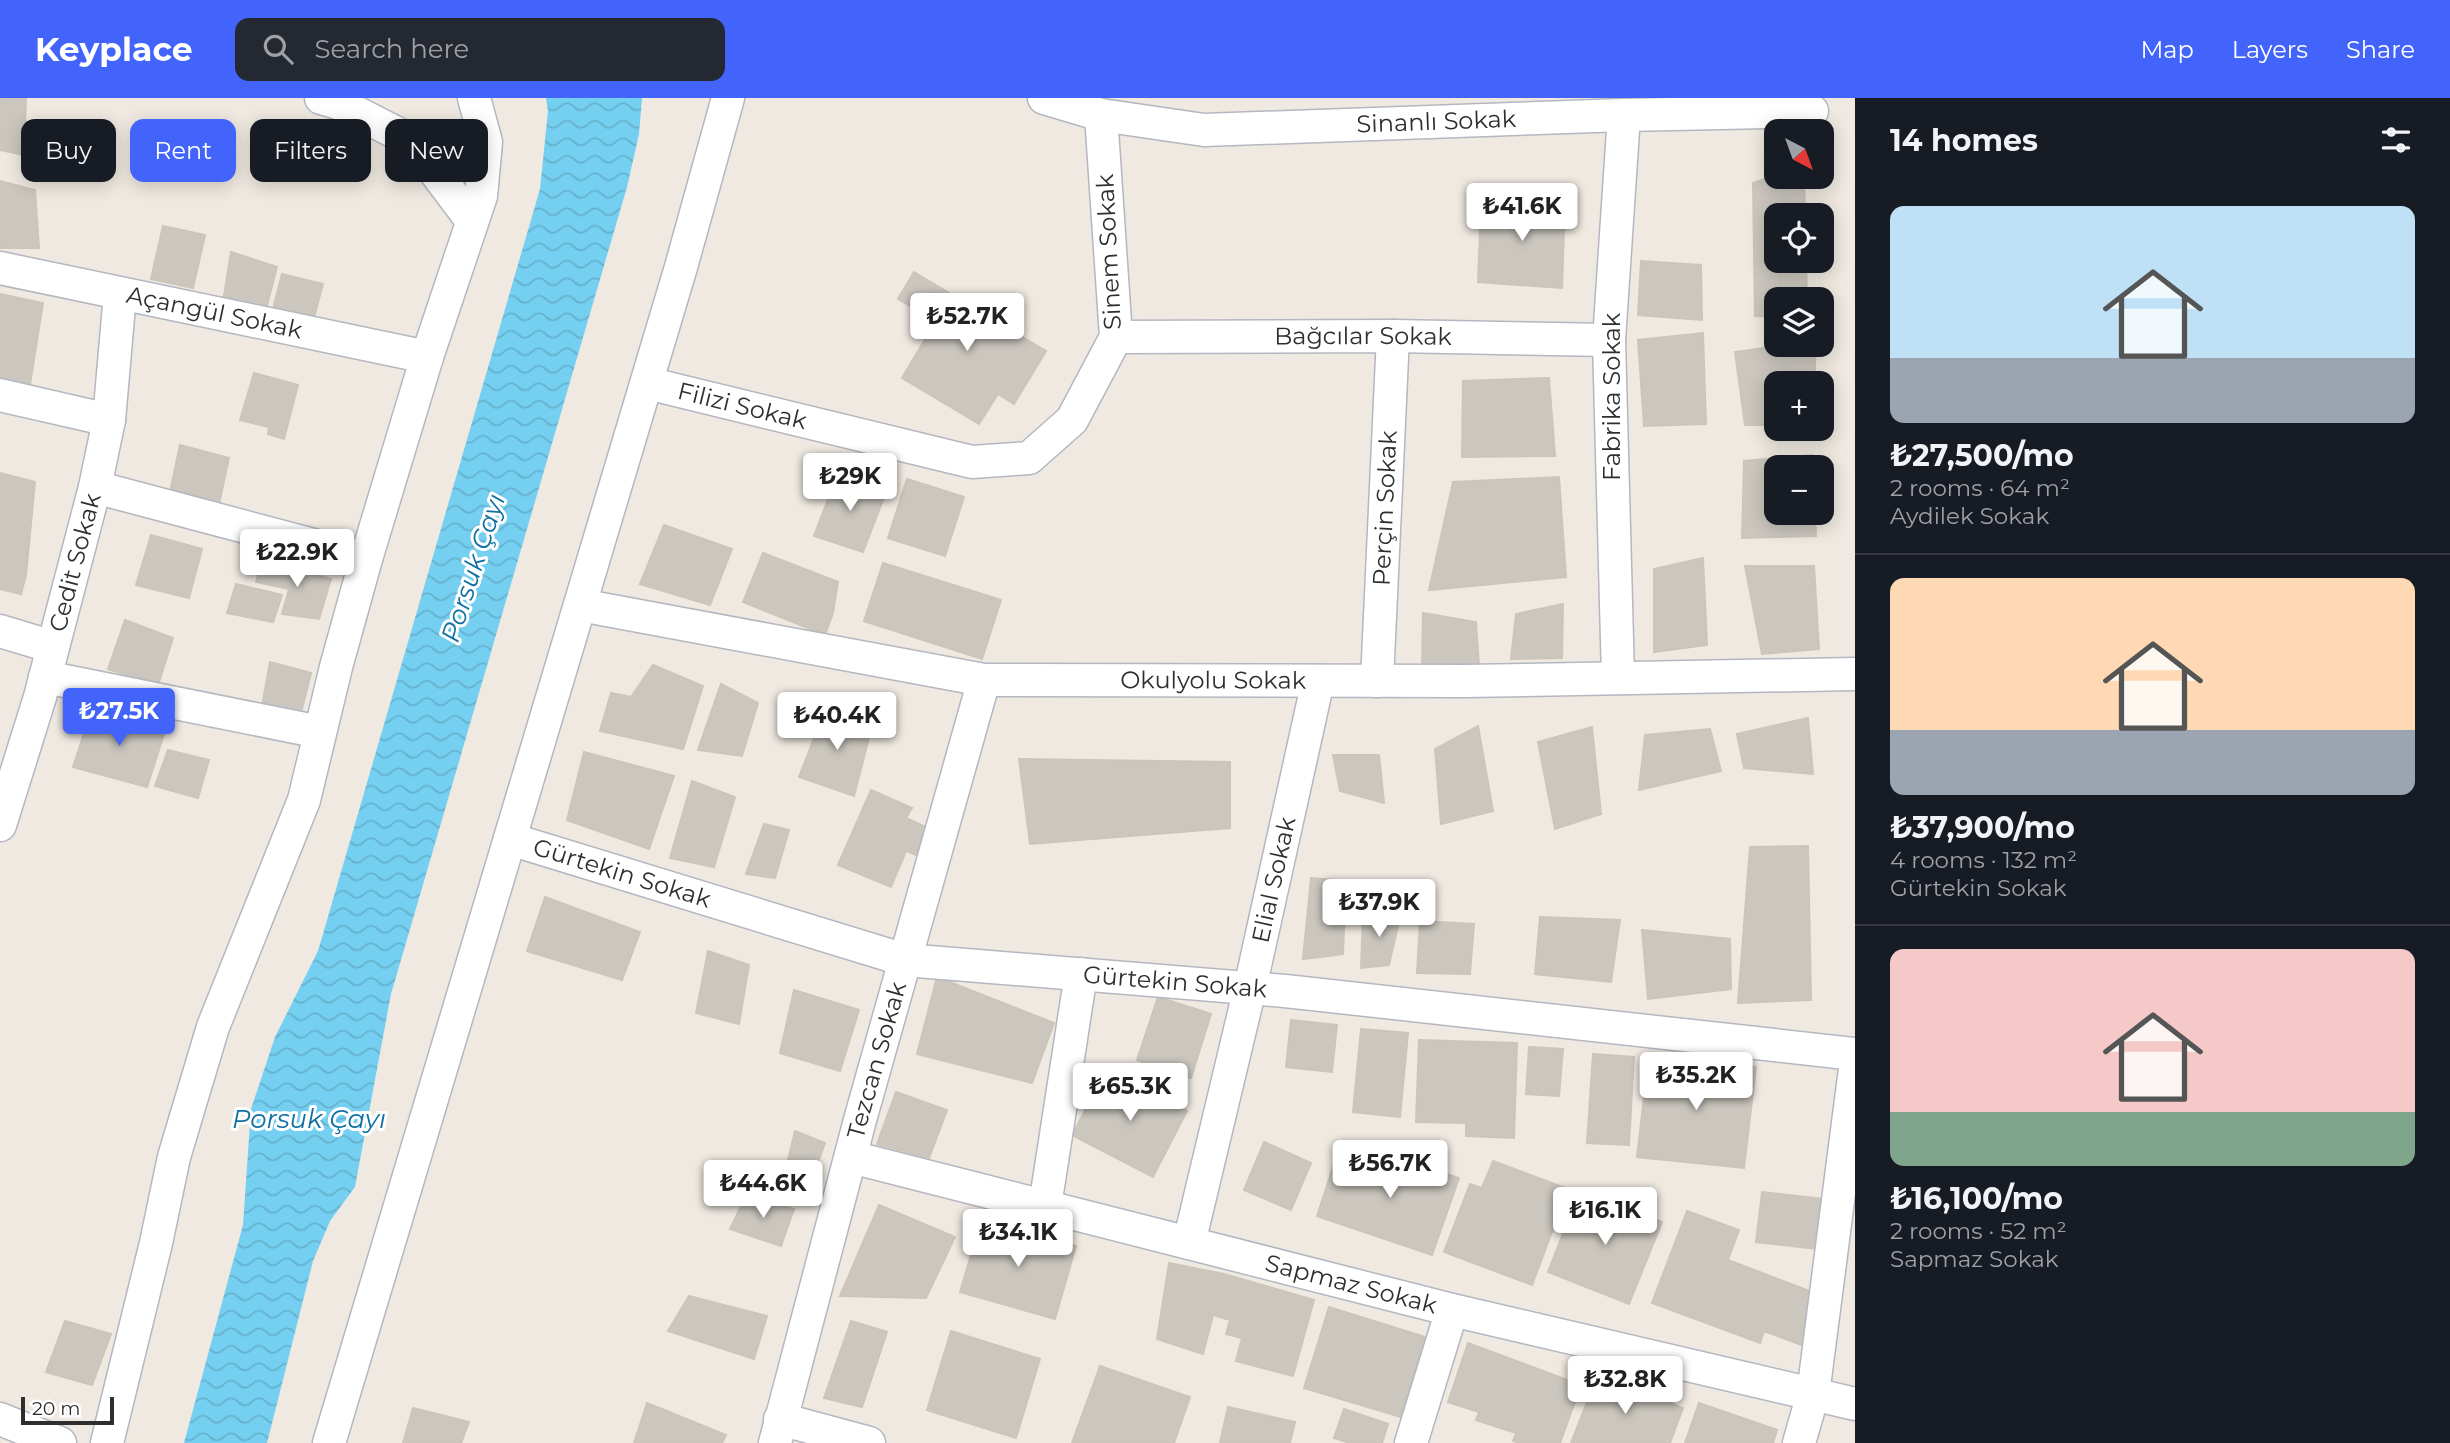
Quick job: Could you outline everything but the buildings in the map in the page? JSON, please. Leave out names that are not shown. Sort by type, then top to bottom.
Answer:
[{"type":"street","points":[[321,98],[338,103],[412,141],[472,221]]},
{"type":"street","points":[[107,1443],[174,1157],[213,1027],[304,800],[366,559],[427,357],[481,196],[486,142],[474,98]]},
{"type":"street","points":[[329,1443],[646,383],[728,98]]},
{"type":"street","name":"Sinanlı Sokak","points":[[1044,98],[1101,115],[1204,130],[1623,115],[1810,102]]},
{"type":"street","name":"Sinem Sokak","points":[[1072,420],[1116,337],[1101,115]]},
{"type":"street","name":"Fabrika Sokak","points":[[1618,678],[1609,340],[1623,115]]},
{"type":"street","name":"Açangül Sokak","points":[[0,268],[427,357]]},
{"type":"street","name":"Cedit Sokak","points":[[0,825],[46,677],[95,487],[109,420],[120,294]]},
{"type":"street","name":"Bağcılar Sokak","points":[[1116,337],[1393,336],[1609,340]]},
{"type":"street","name":"Perçin Sokak","points":[[1377,681],[1393,336]]},
{"type":"street","name":"Filizi Sokak","points":[[646,383],[972,462],[1029,458],[1072,420]]},
{"type":"street","points":[[0,396],[109,420]]},
{"type":"street","points":[[95,487],[366,559]]},
{"type":"street","name":"Okulyolu Sokak","points":[[580,604],[984,680],[1377,681],[1855,674]]},
{"type":"street","points":[[0,631],[53,647]]},
{"type":"street","points":[[46,677],[320,732]]},
{"type":"street","name":"Tezcan Sokak","points":[[778,1431],[905,960],[984,680]]},
{"type":"street","name":"Elial Sokak","points":[[1189,1243],[1250,988],[1318,681]]},
{"type":"street","name":"Gürtekin Sokak","points":[[510,839],[905,960],[1250,988],[1855,1054]]},
{"type":"street","points":[[1045,1206],[1082,975]]},
{"type":"street","points":[[1799,1443],[1813,1394],[1855,1069]]},
{"type":"street","name":"Sapmaz Sokak","points":[[851,1157],[1452,1310],[1855,1404]]},
{"type":"street","points":[[1411,1443],[1452,1310]]},
{"type":"street","points":[[0,1419],[60,1443]]},
{"type":"street","points":[[778,1431],[869,1443]]},
{"type":"water","name":"Porsuk Çayı","points":[[546,98],[642,98],[639,134],[627,187],[391,994],[355,1187],[330,1221],[313,1261],[267,1443],[184,1443],[243,1225],[251,1109],[275,1037],[318,951],[540,189],[548,111]]}]
